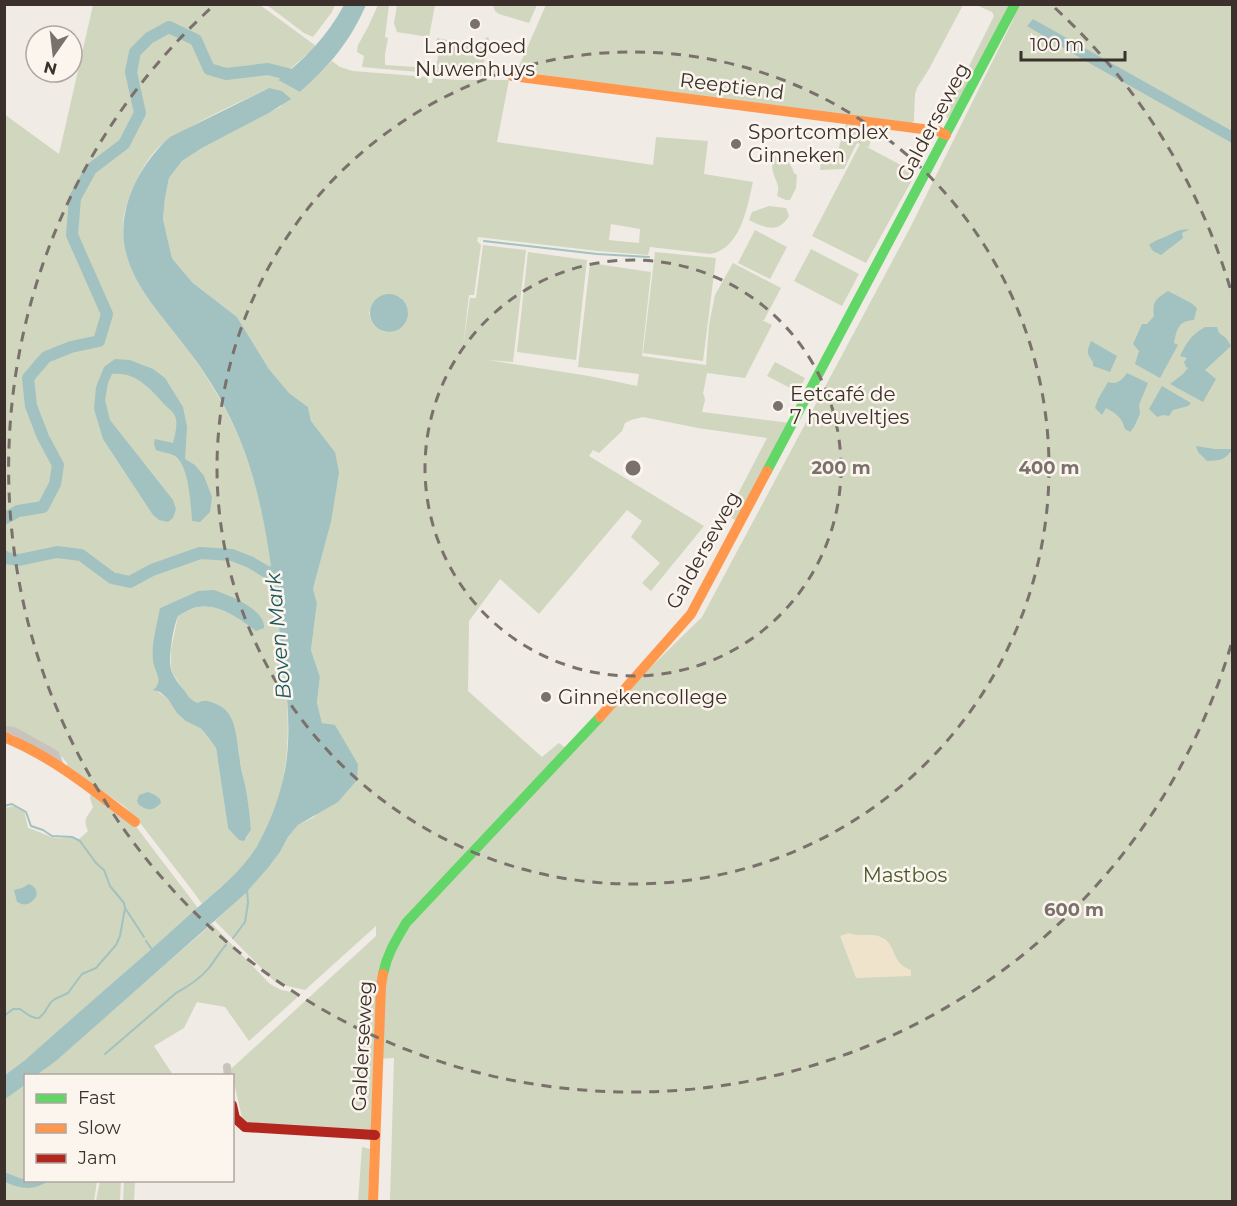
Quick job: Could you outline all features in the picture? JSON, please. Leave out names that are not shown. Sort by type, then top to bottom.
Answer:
[{"type":"street","name":"Galderseweg","points":[[372,1202],[381,986],[386,960],[393,944],[406,923],[608,709],[691,614],[1015,4]]},
{"type":"street","name":"Reeptiend","points":[[512,76],[938,131],[946,135]]},
{"type":"street","points":[[4,730],[14,731],[55,754],[60,766]]},
{"type":"street","points":[[4,737],[20,742],[60,766],[135,822]]},
{"type":"street","points":[[227,1066],[228,1074]]},
{"type":"street","points":[[234,1117],[245,1126],[375,1135]]},
{"type":"green space","points":[[493,4],[537,5],[529,23],[499,14],[495,11]]},
{"type":"green space","name":"Mastbos","points":[[93,5],[260,5],[316,46],[278,80],[300,92],[332,61],[340,67],[353,71],[428,77],[428,83],[432,83],[433,78],[509,80],[497,142],[653,165],[656,137],[708,141],[704,174],[753,182],[745,214],[736,236],[721,250],[710,254],[650,247],[648,255],[478,237],[477,241],[481,245],[474,295],[469,295],[463,348],[470,298],[476,298],[483,245],[526,250],[513,362],[488,360],[637,386],[639,374],[578,367],[590,263],[651,272],[642,356],[706,365],[709,325],[715,295],[733,263],[781,288],[762,320],[772,325],[745,378],[707,373],[703,394],[705,400],[702,412],[790,423],[738,522],[727,515],[767,438],[643,417],[631,420],[625,423],[622,431],[599,453],[593,450],[589,456],[704,526],[651,591],[642,583],[660,563],[631,537],[642,521],[627,510],[539,614],[500,579],[469,621],[468,691],[542,757],[559,743],[567,749],[702,617],[910,228],[1015,16],[947,118],[946,112],[994,16],[992,12],[976,5],[1232,5],[1232,1201],[390,1201],[394,1058],[374,1059],[371,1132],[247,1123],[242,1118],[234,1074],[231,1069],[376,936],[376,926],[305,990],[273,980],[215,921],[245,894],[268,868],[298,825],[314,817],[358,764],[335,726],[322,723],[317,704],[320,677],[311,650],[317,603],[313,589],[331,522],[335,452],[311,421],[308,407],[289,393],[269,369],[237,317],[193,283],[172,258],[163,219],[169,178],[182,161],[282,106],[269,88],[212,115],[163,143],[153,153],[137,179],[123,219],[126,248],[135,276],[142,289],[211,383],[237,432],[255,485],[272,569],[288,716],[286,762],[276,806],[263,835],[247,861],[202,904],[137,819],[124,806],[67,767],[62,757],[18,731],[5,727],[4,114],[59,154],[75,84],[84,84],[84,44]],"holes":[[[611,224],[640,229],[639,243],[609,240]],[[400,297],[407,310],[404,325],[398,329],[382,331],[371,319],[369,312]],[[198,591],[237,618],[226,612],[200,607],[178,616],[171,649],[171,667],[185,692],[192,701],[198,703],[240,761],[251,830],[246,839],[228,828],[216,748],[205,733],[154,689],[160,681],[160,608]]]},
{"type":"green space","points":[[267,5],[335,5],[313,37],[304,33]]},
{"type":"green space","points":[[378,5],[389,5],[385,37],[388,38],[385,65],[430,68],[429,73],[362,67],[364,56],[357,52],[358,45]]},
{"type":"green space","points":[[397,5],[435,5],[429,37],[397,32],[394,23]]},
{"type":"green space","points":[[546,5],[963,5],[917,88],[914,121],[910,124],[517,71]]},
{"type":"green space","points":[[486,37],[489,38],[482,71],[508,70],[499,75],[483,76],[435,73],[439,50],[435,49],[437,38],[483,47]]},
{"type":"green space","points":[[846,124],[874,127],[869,147],[865,146],[916,173],[866,263],[812,236],[860,144],[857,143],[844,169],[820,170],[821,152],[836,157]]},
{"type":"green space","points":[[765,153],[787,161],[797,175],[796,188],[790,200],[777,196],[778,186],[772,166],[773,161],[764,160]]},
{"type":"green space","points":[[769,206],[786,208],[789,216],[785,222],[771,228],[749,220],[752,212]]},
{"type":"green space","points":[[755,230],[787,247],[770,279],[738,263]]},
{"type":"green space","points":[[811,249],[859,274],[842,306],[794,281]]},
{"type":"green space","points":[[528,252],[587,260],[576,360],[517,352]]},
{"type":"green space","points":[[655,252],[716,258],[703,361],[643,353]]},
{"type":"green space","points":[[775,362],[805,378],[798,392],[767,376]]},
{"type":"green space","points":[[91,792],[134,824],[198,908],[5,1075],[5,808],[14,806],[24,810],[28,828],[54,838],[70,838],[77,841],[88,831],[86,820],[93,807]]},
{"type":"green space","points":[[212,924],[270,984],[281,990],[301,994],[249,1041],[225,1007],[197,1002],[184,1028],[154,1046],[172,1074],[39,1074]]},
{"type":"green space","points":[[24,1086],[24,1182],[97,1182],[94,1201],[5,1201],[4,1099]]},
{"type":"green space","points":[[362,1147],[370,1149],[368,1201],[358,1202]]},
{"type":"green space","points":[[100,1182],[121,1182],[120,1201],[96,1201]]},
{"type":"green space","points":[[124,1182],[135,1182],[134,1201],[123,1201]]},
{"type":"sand","points":[[849,933],[875,935],[883,938],[890,945],[900,963],[911,970],[911,976],[856,978],[840,936]]},
{"type":"water","points":[[344,5],[366,5],[353,31],[330,62],[300,92],[278,80],[315,46]]},
{"type":"water","points":[[1033,19],[1232,131],[1232,143],[1027,26]]},
{"type":"water","points":[[269,88],[282,91],[291,99],[182,161],[169,178],[163,219],[172,258],[193,283],[237,317],[269,369],[289,393],[308,407],[311,421],[335,452],[339,472],[331,522],[313,589],[317,603],[311,650],[320,677],[317,703],[322,723],[335,725],[358,764],[357,780],[338,802],[298,825],[268,868],[245,894],[57,1060],[38,1074],[24,1074],[24,1086],[5,1099],[5,1075],[154,947],[244,864],[262,837],[274,810],[285,770],[288,737],[284,668],[273,577],[263,519],[248,462],[238,435],[216,392],[206,375],[141,288],[125,248],[124,217],[133,187],[149,160],[170,137]]},
{"type":"water","points":[[1190,229],[1182,233],[1183,238],[1161,255],[1153,251],[1149,245],[1177,231]]},
{"type":"water","points":[[1168,291],[1197,308],[1194,320],[1181,324],[1177,330],[1174,343],[1178,345],[1160,378],[1135,364],[1139,351],[1133,344],[1142,324],[1147,324],[1154,316],[1156,301]]},
{"type":"water","points":[[389,294],[403,299],[408,313],[403,327],[389,332],[375,327],[370,313],[375,299]]},
{"type":"water","points":[[1205,327],[1217,327],[1219,333],[1231,346],[1205,370],[1216,379],[1203,402],[1170,384],[1188,368],[1184,362],[1187,358],[1180,356],[1190,339]]},
{"type":"water","points":[[1091,341],[1117,356],[1110,372],[1093,366],[1088,352]]},
{"type":"water","points":[[115,359],[130,360],[153,369],[165,378],[183,407],[187,427],[185,459],[195,465],[204,476],[212,497],[210,512],[200,522],[192,521],[186,476],[180,461],[173,455],[156,450],[154,444],[155,439],[173,443],[176,428],[175,417],[153,392],[135,378],[112,374],[105,400],[110,420],[173,500],[176,509],[173,518],[168,522],[159,520],[153,515],[103,439],[94,409],[96,387],[104,367]]},
{"type":"water","points":[[1127,373],[1148,383],[1139,405],[1140,414],[1130,432],[1125,429],[1113,412],[1106,408],[1102,415],[1095,408],[1108,382],[1119,381]]},
{"type":"water","points":[[1162,386],[1191,403],[1173,410],[1169,416],[1157,417],[1149,409]]},
{"type":"water","points":[[1196,446],[1232,450],[1221,459],[1207,461],[1198,452]]},
{"type":"water","points":[[214,590],[237,599],[253,609],[263,621],[264,628],[256,631],[234,616],[217,609],[200,607],[191,609],[178,616],[174,628],[170,664],[175,678],[192,700],[198,703],[207,701],[216,704],[228,713],[232,720],[251,825],[251,830],[244,841],[239,840],[228,828],[216,748],[200,728],[186,721],[177,713],[168,699],[160,692],[153,690],[159,680],[153,654],[160,608],[198,591]]},
{"type":"water","points":[[148,792],[160,799],[161,803],[153,809],[142,807],[137,801],[139,795]]},
{"type":"water","points":[[29,884],[36,889],[36,897],[28,904],[17,902],[14,890]]},
{"type":"water","points":[[4,1172],[22,1179],[24,1178],[24,1182],[47,1182],[32,1188],[5,1182]]},
{"type":"waterway","points":[[4,519],[18,511],[43,507],[55,484],[58,465],[43,437],[31,406],[28,378],[46,357],[71,347],[99,341],[107,314],[72,235],[75,198],[91,169],[124,144],[140,113],[131,72],[135,52],[149,38],[169,27],[196,40],[209,69],[226,74],[268,69],[299,77]]},
{"type":"waterway","points":[[484,241],[597,254],[649,257]]},
{"type":"waterway","name":"Boven Mark","points":[[4,556],[19,560],[57,552],[81,555],[112,578],[130,582],[152,570],[200,553],[232,555],[285,578]]},
{"type":"waterway","points":[[4,806],[12,804],[26,812],[31,826],[52,836],[72,837],[80,841],[104,870],[110,886],[124,903],[144,937]]},
{"type":"waterway","points":[[233,938],[245,922],[248,903],[247,889]]},
{"type":"waterway","points":[[4,1016],[13,1009],[20,1009],[30,1016],[39,1018],[51,1002],[68,993],[82,974],[96,968],[116,945],[125,908]]},
{"type":"waterway","points":[[146,941],[153,951]]},
{"type":"waterway","points":[[105,1054],[176,993],[201,976],[226,945]]},
{"type":"traffic: fast","points":[[767,471],[1015,4]]},
{"type":"traffic: fast","points":[[383,974],[389,954],[406,923],[600,717]]},
{"type":"traffic: slow","points":[[512,76],[938,131],[946,135]]},
{"type":"traffic: slow","points":[[600,717],[691,614],[767,471]]},
{"type":"traffic: slow","points":[[4,737],[56,764],[135,822]]},
{"type":"traffic: slow","points":[[373,1202],[383,974]]},
{"type":"traffic: jam","points":[[234,1114],[235,1118],[245,1127],[375,1135]]},
{"type":"place","name":"Landgoed Nuwenhuys","points":[[475,24]]},
{"type":"place","name":"Sportcomplex Ginneken","points":[[736,144]]},
{"type":"place","name":"Eetcafé de 7 heuveltjes","points":[[778,406]]},
{"type":"place","name":"Ginnekencollege","points":[[546,697]]}]
